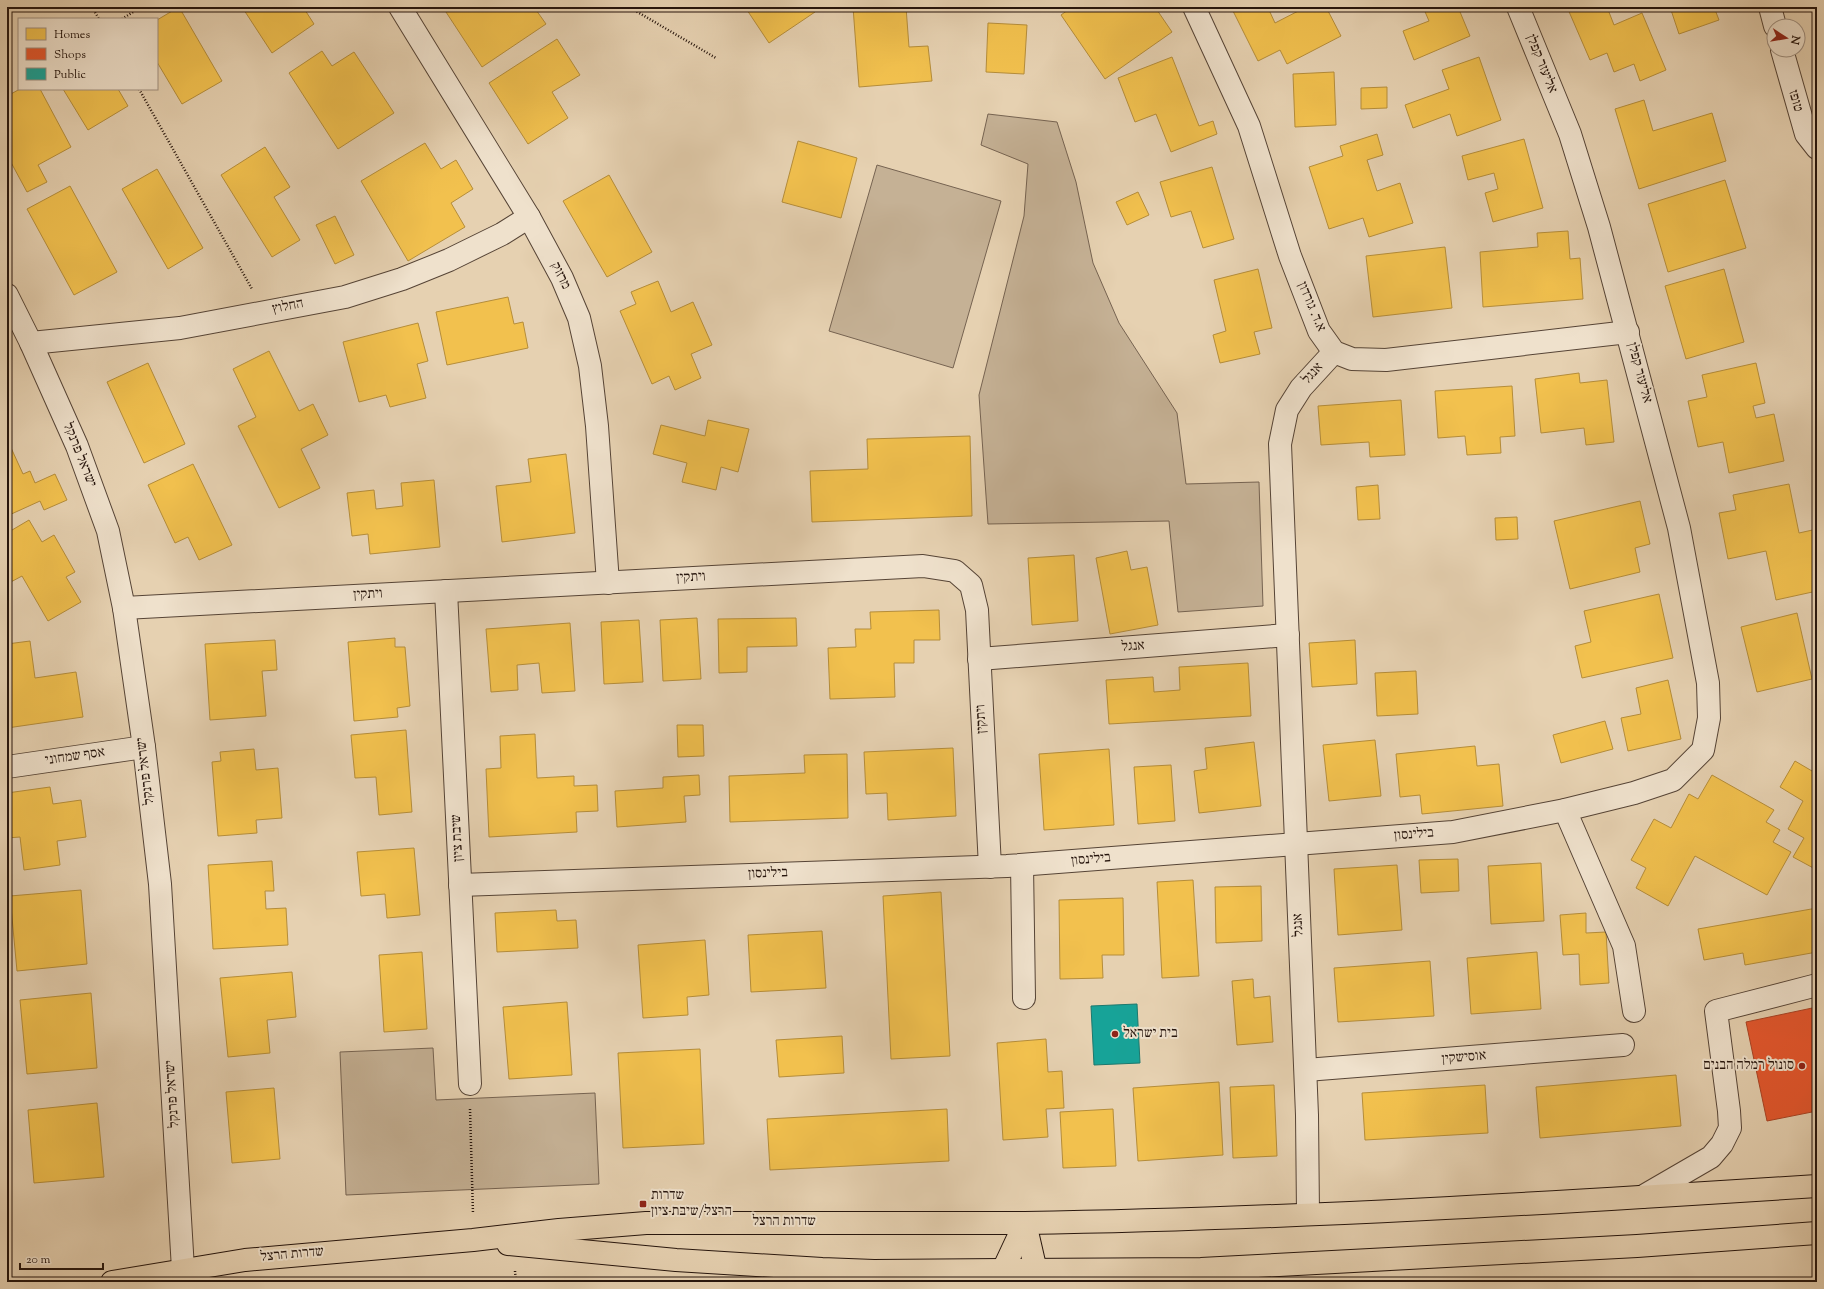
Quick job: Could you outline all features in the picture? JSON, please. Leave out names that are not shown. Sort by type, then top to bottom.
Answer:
[{"type":"main road","name":"שדרות הרצל","points":[[112,1282],[183,1269],[253,1259],[646,1223],[1025,1223],[1159,1221],[1642,1198],[1817,1186]]},
{"type":"main road","points":[[1002,1276],[1025,1223]]},
{"type":"main road","points":[[1025,1223],[1034,1276]]},
{"type":"main road","points":[[1162,1282],[1201,1269],[1637,1246],[1817,1233]]},
{"type":"main road","name":"שדרות הרצל","points":[[473,1240],[676,1260],[874,1271],[1034,1276],[1201,1269]]},
{"type":"main road","points":[[874,1271],[896,1282]]},
{"type":"street","name":"מרזוק","points":[[400,7],[529,217],[562,278],[579,318],[590,366],[597,426],[608,583]]},
{"type":"street","name":"א.ד. גורדון","points":[[1194,7],[1249,126],[1290,256],[1319,331],[1334,352]]},
{"type":"street","name":"אליעזר קפלן","points":[[1518,7],[1570,134],[1599,227],[1679,528],[1696,612],[1708,683],[1709,718],[1703,750]]},
{"type":"street","points":[[1770,7],[1773,18]]},
{"type":"street","name":"טופז","points":[[1784,58],[1806,134],[1817,148]]},
{"type":"street","name":"החלוץ","points":[[31,343],[180,328],[345,297],[402,279],[449,260],[502,234],[529,217]]},
{"type":"street","name":"ישראל פרנקל","points":[[7,295],[31,343],[77,446],[108,531],[124,608],[144,747],[160,884],[183,1269]]},
{"type":"street","points":[[1334,352],[1352,360],[1386,360],[1628,332]]},
{"type":"street","name":"אנגל","points":[[1308,1214],[1306,1070],[1295,843],[1280,444],[1287,410],[1301,388],[1334,352]]},
{"type":"street","name":"ויתקין","points":[[124,608],[924,566],[955,571],[971,585],[976,610],[990,867]]},
{"type":"street","name":"שיבת ציון","points":[[446,591],[470,1084]]},
{"type":"street","name":"אנגל","points":[[979,659],[1288,635]]},
{"type":"street","name":"אסף שמחוני","points":[[7,767],[144,747]]},
{"type":"street","name":"בילינסון","points":[[460,885],[990,867],[1453,832],[1565,810],[1634,793],[1673,780],[1703,750]]},
{"type":"street","points":[[1565,810],[1624,946],[1634,1011]]},
{"type":"street","points":[[1022,865],[1024,998]]},
{"type":"street","points":[[1642,1198],[1711,1157],[1722,1144],[1730,1128],[1716,1011],[1817,985]]},
{"type":"street","name":"אוסישקין","points":[[1306,1070],[1623,1045]]},
{"type":"path","points":[[92,7],[98,18]]},
{"type":"path","points":[[124,18],[141,7]]},
{"type":"path","points":[[629,7],[716,58]]},
{"type":"path","points":[[140,90],[265,312]]},
{"type":"path","points":[[470,1084],[473,1240]]},
{"type":"shaded area","points":[[988,114],[1057,122],[1076,182],[1093,263],[1119,323],[1177,413],[1186,484],[1259,482],[1263,606],[1178,612],[1169,521],[988,524],[979,395],[1024,216],[1028,164],[981,145]]},
{"type":"shaded area","points":[[877,165],[1001,201],[953,368],[829,331]]},
{"type":"shaded area","points":[[433,1048],[436,1100],[595,1093],[599,1184],[346,1195],[340,1052]]},
{"type":"building: Homes","points":[[179,7],[222,81],[182,104],[158,64],[158,19]]},
{"type":"building: Homes","points":[[242,7],[303,7],[314,24],[272,53]]},
{"type":"building: Homes","points":[[447,7],[534,7],[546,24],[482,67],[444,9]]},
{"type":"building: Homes","points":[[745,7],[811,7],[815,12],[769,43]]},
{"type":"building: Homes","points":[[853,7],[906,7],[909,47],[928,46],[932,81],[859,87]]},
{"type":"building: Homes","points":[[1072,7],[1155,7],[1172,32],[1105,79],[1061,15]]},
{"type":"building: Homes","points":[[1231,7],[1274,7],[1269,10],[1275,23],[1306,7],[1326,7],[1341,36],[1287,64],[1280,50],[1258,61]]},
{"type":"building: Homes","points":[[1423,7],[1458,7],[1470,36],[1414,60],[1403,31],[1429,21]]},
{"type":"building: Homes","points":[[1567,7],[1607,7],[1614,25],[1642,13],[1666,70],[1640,81],[1634,64],[1614,72],[1607,53],[1590,60]]},
{"type":"building: Homes","points":[[1670,7],[1714,7],[1719,20],[1679,34]]},
{"type":"building: Homes","points":[[1814,7],[1817,7],[1817,25]]},
{"type":"building: Homes","points":[[988,23],[1027,25],[1024,74],[986,72]]},
{"type":"building: Homes","points":[[557,39],[580,75],[552,92],[568,118],[528,144],[489,83]]},
{"type":"building: Homes","points":[[322,51],[332,66],[354,52],[394,113],[338,149],[289,73]]},
{"type":"building: Homes","points":[[1172,57],[1199,126],[1213,121],[1217,134],[1171,152],[1156,114],[1135,122],[1118,78]]},
{"type":"building: Homes","points":[[1479,57],[1501,120],[1457,136],[1450,114],[1413,128],[1405,105],[1449,89],[1442,70]]},
{"type":"building: Homes","points":[[1334,72],[1336,125],[1295,127],[1293,74]]},
{"type":"building: Homes","points":[[1387,87],[1387,108],[1361,109],[1361,88]]},
{"type":"building: Homes","points":[[18,90],[41,90],[71,147],[38,165],[47,182],[27,192],[7,155],[7,91],[9,95]]},
{"type":"building: Homes","points":[[64,90],[119,90],[128,106],[88,130]]},
{"type":"building: Homes","points":[[1644,100],[1653,131],[1712,113],[1726,161],[1639,189],[1615,109]]},
{"type":"building: Homes","points":[[1377,134],[1383,155],[1367,160],[1377,191],[1400,183],[1413,223],[1369,237],[1363,218],[1329,229],[1309,167],[1343,156],[1340,146]]},
{"type":"building: Homes","points":[[1524,139],[1543,208],[1493,222],[1485,193],[1498,189],[1494,173],[1468,180],[1462,156]]},
{"type":"building: Homes","points":[[798,141],[857,158],[841,218],[782,202]]},
{"type":"building: Homes","points":[[425,143],[441,169],[456,160],[473,189],[451,203],[465,227],[408,261],[361,181]]},
{"type":"building: Homes","points":[[265,147],[290,187],[274,197],[300,240],[272,257],[221,175]]},
{"type":"building: Homes","points":[[1212,167],[1234,239],[1203,248],[1191,211],[1171,217],[1160,182]]},
{"type":"building: Homes","points":[[157,169],[203,248],[168,269],[122,189]]},
{"type":"building: Homes","points":[[609,175],[652,252],[607,277],[563,201]]},
{"type":"building: Homes","points":[[1725,180],[1746,248],[1668,272],[1648,204]]},
{"type":"building: Homes","points":[[70,186],[117,272],[74,295],[27,209]]},
{"type":"building: Homes","points":[[1138,192],[1149,215],[1127,225],[1116,202]]},
{"type":"building: Homes","points":[[335,216],[354,255],[335,264],[316,225]]},
{"type":"building: Homes","points":[[1568,231],[1570,259],[1580,258],[1583,299],[1483,307],[1480,252],[1538,247],[1537,233]]},
{"type":"building: Homes","points":[[1445,247],[1452,308],[1373,317],[1366,256]]},
{"type":"building: Homes","points":[[1258,269],[1272,328],[1254,332],[1260,354],[1220,363],[1213,335],[1226,331],[1214,280]]},
{"type":"building: Homes","points":[[1724,269],[1744,342],[1686,359],[1665,286]]},
{"type":"building: Homes","points":[[658,281],[671,312],[693,302],[712,345],[691,354],[701,378],[675,390],[669,376],[652,384],[620,311],[636,304],[631,292]]},
{"type":"building: Homes","points":[[508,297],[514,324],[523,322],[528,348],[447,365],[436,312]]},
{"type":"building: Homes","points":[[418,323],[428,361],[417,364],[426,398],[390,407],[386,395],[359,402],[343,342]]},
{"type":"building: Homes","points":[[269,351],[299,411],[313,404],[328,435],[301,449],[320,488],[279,508],[238,426],[256,417],[233,369]]},
{"type":"building: Homes","points":[[148,363],[185,444],[144,463],[107,382]]},
{"type":"building: Homes","points":[[1756,363],[1765,403],[1753,406],[1756,418],[1774,414],[1784,461],[1729,473],[1723,442],[1698,447],[1688,401],[1707,397],[1702,375]]},
{"type":"building: Homes","points":[[1579,373],[1580,383],[1607,380],[1614,442],[1586,445],[1584,428],[1541,433],[1535,379]]},
{"type":"building: Homes","points":[[1512,386],[1515,436],[1500,437],[1501,453],[1467,455],[1465,436],[1438,438],[1435,391]]},
{"type":"building: Homes","points":[[1401,400],[1405,455],[1370,457],[1369,442],[1321,445],[1318,406]]},
{"type":"building: Homes","points":[[708,420],[749,429],[738,472],[721,467],[716,490],[682,482],[687,463],[653,454],[661,425],[705,436]]},
{"type":"building: Homes","points":[[970,436],[972,516],[812,522],[810,471],[868,469],[867,439]]},
{"type":"building: Homes","points":[[7,439],[23,474],[30,471],[35,483],[55,474],[67,500],[44,510],[40,501],[7,516]]},
{"type":"building: Homes","points":[[566,454],[575,533],[502,542],[496,486],[531,482],[528,459]]},
{"type":"building: Homes","points":[[193,464],[232,545],[199,560],[188,537],[175,543],[148,485]]},
{"type":"building: Homes","points":[[434,480],[440,547],[370,554],[368,534],[352,536],[347,493],[374,490],[376,509],[403,506],[401,483]]},
{"type":"building: Homes","points":[[1789,484],[1799,533],[1817,529],[1817,591],[1776,600],[1766,551],[1728,559],[1719,513],[1736,510],[1733,495]]},
{"type":"building: Homes","points":[[1378,485],[1380,519],[1358,520],[1356,487]]},
{"type":"building: Homes","points":[[1640,501],[1650,544],[1635,548],[1640,572],[1570,589],[1554,521]]},
{"type":"building: Homes","points":[[1517,517],[1518,539],[1496,540],[1495,518]]},
{"type":"building: Homes","points":[[29,520],[42,542],[54,535],[75,572],[66,577],[81,602],[48,621],[22,576],[7,584],[7,533]]},
{"type":"building: Homes","points":[[1127,551],[1131,570],[1147,567],[1158,625],[1110,634],[1096,558]]},
{"type":"building: Homes","points":[[1074,555],[1078,621],[1032,625],[1028,558]]},
{"type":"building: Homes","points":[[1659,594],[1673,658],[1582,678],[1575,646],[1591,642],[1584,611]]},
{"type":"building: Homes","points":[[939,610],[940,640],[914,640],[914,663],[894,663],[895,697],[830,699],[828,648],[856,647],[855,629],[871,629],[870,612]]},
{"type":"building: Homes","points":[[1797,613],[1812,679],[1757,692],[1741,627]]},
{"type":"building: Homes","points":[[697,618],[701,679],[663,681],[660,620]]},
{"type":"building: Homes","points":[[796,618],[797,646],[747,647],[747,672],[719,673],[718,619]]},
{"type":"building: Homes","points":[[639,620],[643,682],[604,684],[601,622]]},
{"type":"building: Homes","points":[[570,623],[575,691],[542,693],[539,663],[517,665],[518,690],[491,692],[486,629]]},
{"type":"building: Homes","points":[[395,638],[395,647],[405,647],[410,706],[397,708],[398,717],[354,721],[348,642]]},
{"type":"building: Homes","points":[[275,640],[277,670],[262,671],[266,716],[210,720],[205,644]]},
{"type":"building: Homes","points":[[1355,640],[1357,684],[1312,687],[1309,643]]},
{"type":"building: Homes","points":[[30,641],[35,678],[76,672],[83,717],[7,728],[7,644]]},
{"type":"building: Homes","points":[[1248,663],[1251,716],[1109,724],[1106,680],[1153,677],[1154,692],[1180,690],[1179,667]]},
{"type":"building: Homes","points":[[1416,671],[1418,714],[1377,716],[1375,673]]},
{"type":"building: Homes","points":[[1668,680],[1681,739],[1628,751],[1621,718],[1641,714],[1636,688]]},
{"type":"building: Homes","points":[[1605,721],[1613,749],[1561,763],[1553,735]]},
{"type":"building: Homes","points":[[677,725],[703,725],[704,756],[678,757]]},
{"type":"building: Homes","points":[[406,730],[412,812],[379,815],[376,777],[355,778],[351,735]]},
{"type":"building: Homes","points":[[535,734],[537,778],[574,776],[574,786],[597,785],[598,811],[576,812],[577,832],[489,837],[486,769],[501,768],[500,736]]},
{"type":"building: Homes","points":[[1375,740],[1381,796],[1329,801],[1323,745]]},
{"type":"building: Homes","points":[[1254,742],[1261,806],[1199,813],[1194,771],[1207,769],[1205,748]]},
{"type":"building: Homes","points":[[1475,746],[1477,766],[1499,764],[1503,806],[1422,814],[1420,795],[1400,797],[1396,754]]},
{"type":"building: Homes","points":[[953,748],[956,816],[888,820],[887,793],[866,794],[864,752]]},
{"type":"building: Homes","points":[[254,749],[256,770],[278,768],[282,818],[256,820],[257,833],[218,836],[212,762],[221,761],[220,752]]},
{"type":"building: Homes","points":[[1109,749],[1114,825],[1044,830],[1039,754]]},
{"type":"building: Homes","points":[[847,754],[848,818],[730,822],[729,776],[805,773],[804,755]]},
{"type":"building: Homes","points":[[1795,761],[1812,771],[1817,762],[1817,870],[1793,857],[1804,838],[1788,829],[1803,801],[1780,787]]},
{"type":"building: Homes","points":[[1171,765],[1175,821],[1138,824],[1134,767]]},
{"type":"building: Homes","points":[[699,775],[700,795],[684,796],[686,822],[617,827],[615,791],[663,788],[663,777]]},
{"type":"building: Homes","points":[[1712,775],[1774,810],[1766,822],[1780,830],[1773,842],[1791,852],[1767,895],[1695,856],[1668,906],[1636,888],[1646,868],[1631,860],[1654,819],[1671,828],[1689,794],[1698,799]]},
{"type":"building: Homes","points":[[50,787],[53,804],[81,800],[86,837],[57,841],[60,865],[24,870],[20,837],[7,838],[7,793]]},
{"type":"building: Homes","points":[[414,848],[420,915],[387,918],[385,894],[361,896],[357,852]]},
{"type":"building: Homes","points":[[1458,859],[1459,891],[1421,893],[1419,860]]},
{"type":"building: Homes","points":[[272,861],[274,891],[265,891],[266,909],[286,908],[288,945],[213,949],[208,865]]},
{"type":"building: Homes","points":[[1541,863],[1544,921],[1491,924],[1488,866]]},
{"type":"building: Homes","points":[[1397,865],[1402,930],[1338,935],[1334,869]]},
{"type":"building: Homes","points":[[1193,880],[1199,976],[1162,978],[1157,882]]},
{"type":"building: Homes","points":[[1261,886],[1262,941],[1216,943],[1215,887]]},
{"type":"building: Homes","points":[[81,890],[87,964],[17,971],[10,896]]},
{"type":"building: Homes","points":[[941,892],[950,1056],[891,1059],[883,896]]},
{"type":"building: Homes","points":[[1123,898],[1124,955],[1102,955],[1103,978],[1060,979],[1059,900]]},
{"type":"building: Homes","points":[[1817,908],[1817,952],[1745,965],[1743,953],[1704,960],[1698,929]]},
{"type":"building: Homes","points":[[556,910],[557,921],[576,920],[578,948],[497,952],[495,913]]},
{"type":"building: Homes","points":[[1586,913],[1586,933],[1606,932],[1609,983],[1580,985],[1579,954],[1563,955],[1560,915]]},
{"type":"building: Homes","points":[[822,931],[826,988],[751,992],[748,935]]},
{"type":"building: Homes","points":[[705,940],[709,995],[687,997],[688,1015],[643,1018],[638,945]]},
{"type":"building: Homes","points":[[422,952],[427,1029],[384,1032],[379,955]]},
{"type":"building: Homes","points":[[1537,952],[1541,1009],[1471,1014],[1467,958]]},
{"type":"building: Homes","points":[[1430,961],[1434,1016],[1338,1022],[1334,968]]},
{"type":"building: Homes","points":[[292,972],[296,1017],[267,1020],[270,1053],[228,1057],[220,978]]},
{"type":"building: Homes","points":[[1253,979],[1254,998],[1270,996],[1273,1042],[1237,1045],[1232,981]]},
{"type":"building: Homes","points":[[91,993],[97,1068],[27,1074],[20,1000]]},
{"type":"building: Homes","points":[[567,1002],[572,1075],[509,1079],[503,1007]]},
{"type":"building: Homes","points":[[842,1036],[844,1073],[779,1077],[776,1040]]},
{"type":"building: Homes","points":[[1046,1039],[1048,1072],[1062,1071],[1064,1108],[1046,1109],[1048,1137],[1003,1140],[997,1043]]},
{"type":"building: Homes","points":[[700,1049],[704,1144],[623,1148],[618,1053]]},
{"type":"building: Homes","points":[[1676,1075],[1681,1126],[1540,1138],[1536,1087]]},
{"type":"building: Homes","points":[[1219,1082],[1223,1155],[1138,1161],[1133,1088]]},
{"type":"building: Homes","points":[[1274,1085],[1277,1156],[1233,1158],[1230,1087]]},
{"type":"building: Homes","points":[[1485,1085],[1488,1133],[1365,1140],[1362,1093]]},
{"type":"building: Homes","points":[[274,1088],[280,1159],[232,1163],[226,1092]]},
{"type":"building: Homes","points":[[97,1103],[104,1177],[34,1183],[28,1110]]},
{"type":"building: Homes","points":[[947,1109],[949,1161],[770,1170],[767,1119]]},
{"type":"building: Homes","points":[[1113,1109],[1116,1166],[1063,1168],[1060,1112]]},
{"type":"building: Shops","points":[[1817,1007],[1817,1111],[1767,1121],[1746,1022]]},
{"type":"building: Public","name":"בית ישראל","points":[[1137,1004],[1140,1063],[1094,1065],[1091,1006]]},
{"type":"place","name":"בית ישראל","points":[[1115,1034]]},
{"type":"place","name":"סונול רמלה הבנים","points":[[1802,1066]]},
{"type":"place","name":"שדרות הרצל/שיבת ציון","points":[[643,1204]]}]
